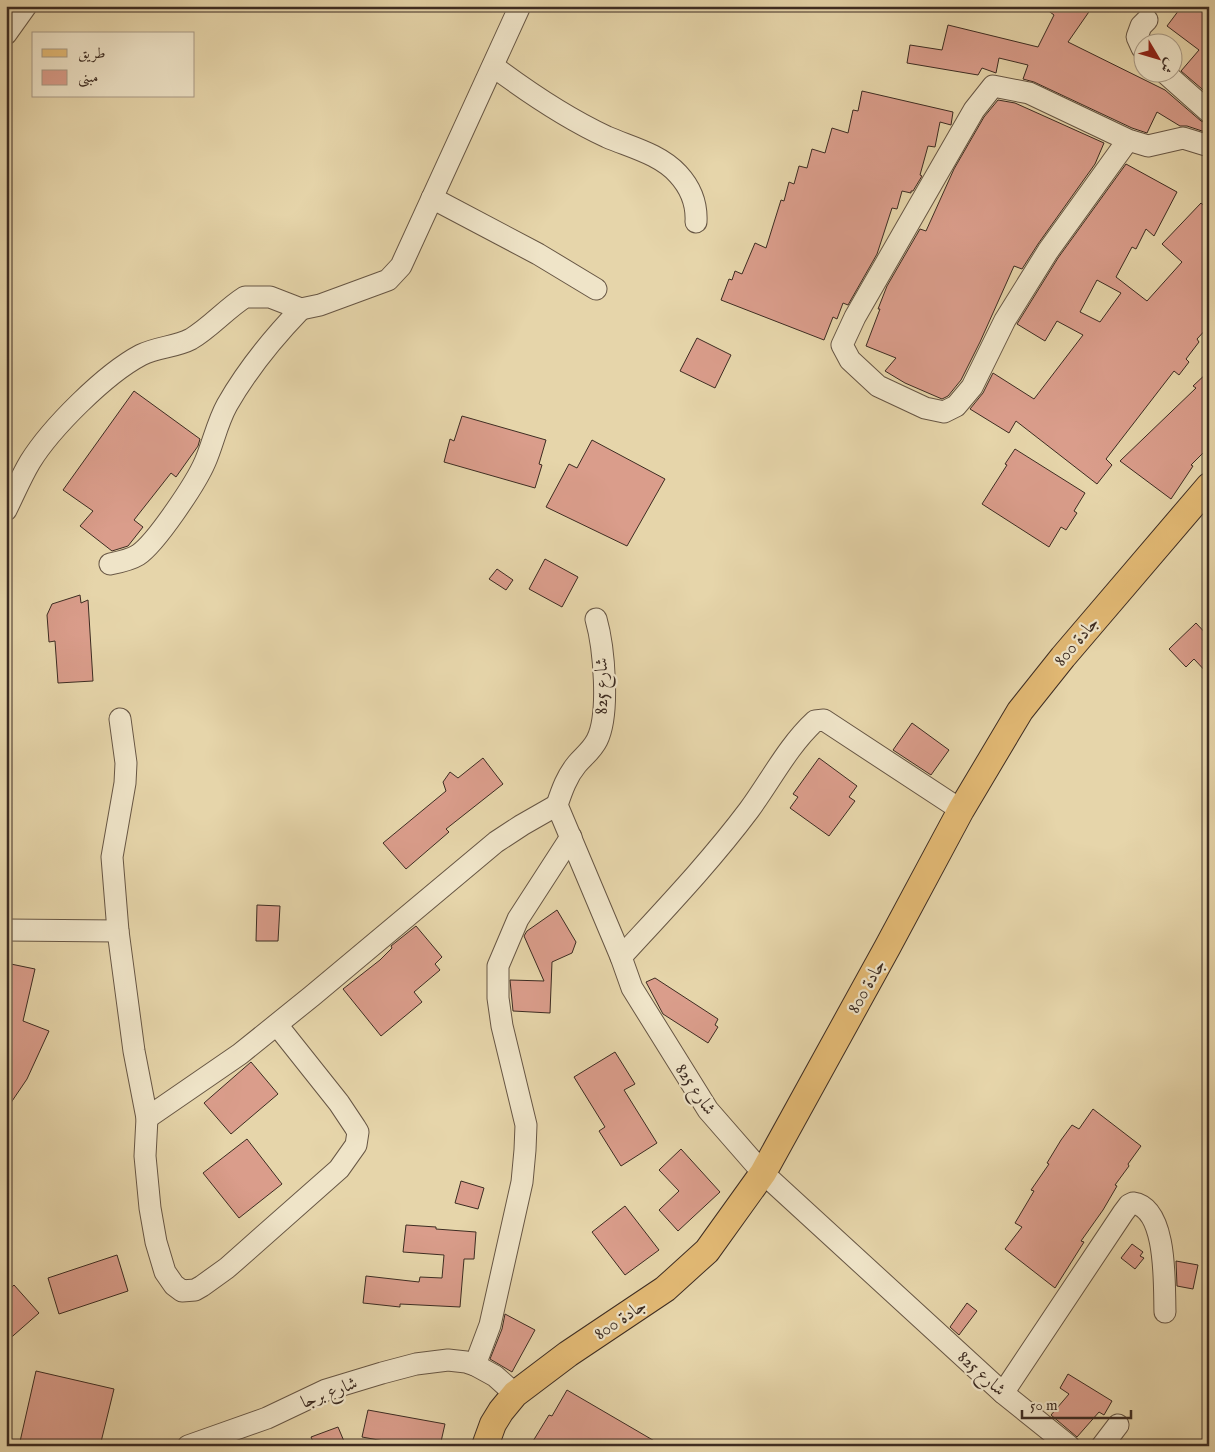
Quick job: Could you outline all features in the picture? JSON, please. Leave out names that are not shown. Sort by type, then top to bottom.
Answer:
[{"type":"main road","name":"جادة 800","points":[[485,1446],[493,1424],[515,1394],[568,1354],[664,1288],[707,1251],[763,1173],[887,948],[960,810],[1020,711],[1062,657],[1209,486]]},
{"type":"street","points":[[6,34],[26,6]]},
{"type":"street","points":[[110,564],[126,561],[139,554],[148,546],[200,472],[212,446],[221,416],[236,390],[267,347],[301,309],[328,302],[392,277],[401,266],[520,6]]},
{"type":"street","points":[[1139,32],[1141,26],[1147,20]]},
{"type":"street","points":[[494,66],[524,89],[582,124],[607,137],[655,157],[667,165],[677,173],[690,189],[697,212],[696,222]]},
{"type":"street","points":[[1175,82],[1209,112]]},
{"type":"street","points":[[1128,140],[1048,251],[1005,320],[972,387],[956,406],[944,412],[925,408],[878,386],[850,360],[842,345],[855,317],[974,110],[993,86],[1029,93],[1128,140],[1148,146],[1183,138],[1209,146]]},
{"type":"street","points":[[432,198],[538,254],[596,289]]},
{"type":"street","points":[[6,510],[30,462],[56,430],[106,378],[124,365],[154,350],[189,340],[245,297],[270,298],[301,309]]},
{"type":"street","name":"شارع 825","points":[[596,619],[601,645],[604,679],[604,710],[600,730],[594,745],[577,764],[563,785],[557,805],[621,957],[632,988],[708,1110],[763,1173],[1003,1393],[1069,1446]]},
{"type":"street","points":[[120,719],[126,763],[125,783],[112,857],[118,931],[134,1051],[146,1118],[145,1156],[147,1183],[161,1260],[165,1272],[179,1290],[185,1292],[195,1290],[227,1268],[339,1169],[356,1145],[358,1132],[355,1127],[339,1103],[277,1025]]},
{"type":"street","points":[[621,957],[687,886],[749,810],[788,752],[815,721],[820,720],[828,723],[960,810]]},
{"type":"street","points":[[146,1118],[240,1054],[277,1025],[496,842],[557,805]]},
{"type":"street","points":[[475,1366],[490,1325],[522,1182],[526,1150],[526,1126],[506,1045],[498,998],[498,966],[518,920],[571,837]]},
{"type":"street","points":[[6,930],[118,931]]},
{"type":"street","points":[[1003,1393],[1123,1213],[1133,1203],[1141,1205],[1148,1210],[1158,1227],[1162,1253],[1165,1312]]},
{"type":"street","name":"شارع برجا","points":[[188,1446],[214,1441],[326,1390],[416,1364],[448,1360],[466,1362],[495,1376],[515,1394]]},
{"type":"street","points":[[1102,1446],[1118,1425]]},
{"type":"building","points":[[1042,6],[1093,6],[1068,42],[1132,74],[1132,82],[1149,82],[1165,90],[1201,121],[1209,124],[1208,133],[1187,126],[1180,126],[1157,112],[1147,133],[1132,128],[1034,82],[1023,79],[1028,65],[999,58],[996,73],[982,68],[978,75],[907,63],[910,45],[942,50],[948,25],[1038,47],[1054,15]]},
{"type":"building","points":[[1182,6],[1201,6],[1209,13],[1209,95],[1182,72],[1199,50],[1182,37],[1182,32],[1175,32],[1167,26]]},
{"type":"building","points":[[862,91],[953,112],[951,125],[940,122],[935,147],[928,146],[920,175],[922,176],[913,191],[911,193],[902,191],[897,209],[892,208],[877,254],[848,305],[843,303],[837,319],[833,317],[824,340],[721,300],[729,279],[732,280],[735,271],[742,274],[755,243],[766,248],[781,200],[784,201],[789,182],[794,184],[799,166],[807,168],[812,149],[825,153],[832,128],[848,133],[853,110],[858,111]]},
{"type":"building","points":[[998,100],[1015,103],[1104,143],[1095,164],[1022,269],[1014,266],[961,380],[948,396],[942,399],[905,383],[885,371],[896,358],[866,346],[887,286],[920,229],[926,231],[954,169],[984,117]]},
{"type":"building","points":[[1126,164],[1177,192],[1154,236],[1146,229],[1136,249],[1132,247],[1116,277],[1147,301],[1182,262],[1162,244],[1201,203],[1209,210],[1209,326],[1197,339],[1199,342],[1186,359],[1189,362],[1179,375],[1174,371],[1106,459],[1112,465],[1097,484],[1016,421],[1009,433],[970,409],[983,393],[993,373],[1034,399],[1083,335],[1057,321],[1045,341],[1017,324],[1058,258]],"holes":[[[1097,280],[1121,293],[1100,322],[1080,312]]]},
{"type":"building","points":[[697,338],[731,355],[715,388],[680,371]]},
{"type":"building","points":[[1209,371],[1209,447],[1191,465],[1193,466],[1171,499],[1120,461],[1196,388],[1193,386]]},
{"type":"building","points":[[134,391],[200,439],[198,446],[176,477],[171,473],[134,520],[143,527],[128,546],[112,551],[80,526],[93,511],[63,490]]},
{"type":"building","points":[[462,416],[546,440],[539,464],[542,465],[535,488],[444,462],[450,439],[454,441]]},
{"type":"building","points":[[592,440],[665,479],[627,546],[546,507],[569,464],[577,468]]},
{"type":"building","points":[[1015,449],[1085,493],[1074,511],[1077,513],[1066,530],[1061,527],[1049,547],[982,504]]},
{"type":"building","points":[[545,559],[578,577],[562,607],[529,589]]},
{"type":"building","points":[[497,569],[513,580],[506,590],[489,579]]},
{"type":"building","points":[[80,595],[81,603],[88,600],[93,681],[58,683],[55,641],[49,642],[47,615],[52,604]]},
{"type":"building","points":[[1196,623],[1209,637],[1209,675],[1194,659],[1186,667],[1169,649]]},
{"type":"building","points":[[912,723],[949,750],[931,775],[893,750]]},
{"type":"building","points":[[483,758],[503,784],[446,829],[449,832],[406,869],[383,843],[446,791],[443,782],[450,772],[458,778]]},
{"type":"building","points":[[819,758],[857,786],[849,797],[855,801],[829,836],[790,808],[798,797],[793,794]]},
{"type":"building","points":[[257,905],[280,906],[278,941],[256,941]]},
{"type":"building","points":[[557,910],[576,942],[572,953],[552,962],[550,1013],[513,1011],[510,980],[544,981],[524,936],[527,931]]},
{"type":"building","points":[[416,926],[442,957],[435,964],[440,970],[414,992],[422,1002],[381,1036],[343,989],[380,960],[392,948],[391,946]]},
{"type":"building","points":[[6,963],[35,969],[23,1021],[49,1031],[27,1079],[6,1110]]},
{"type":"building","points":[[655,978],[718,1019],[715,1025],[718,1027],[708,1043],[663,1014],[646,982]]},
{"type":"building","points":[[615,1052],[635,1084],[624,1090],[657,1143],[621,1166],[599,1131],[605,1127],[574,1077]]},
{"type":"building","points":[[251,1062],[278,1094],[231,1134],[204,1103]]},
{"type":"building","points":[[1093,1109],[1141,1146],[1115,1185],[1117,1186],[1103,1210],[1081,1241],[1084,1242],[1055,1288],[1005,1249],[1022,1227],[1015,1223],[1034,1191],[1031,1190],[1049,1164],[1047,1163],[1061,1140],[1072,1125],[1079,1129]]},
{"type":"building","points":[[247,1139],[282,1184],[239,1218],[203,1173]]},
{"type":"building","points":[[681,1149],[720,1192],[678,1231],[659,1210],[679,1191],[659,1170]]},
{"type":"building","points":[[461,1181],[484,1188],[478,1209],[455,1203]]},
{"type":"building","points":[[625,1206],[659,1250],[625,1275],[592,1232]]},
{"type":"building","points":[[406,1225],[476,1232],[474,1259],[464,1259],[460,1307],[400,1304],[400,1307],[363,1303],[366,1276],[419,1282],[420,1277],[442,1278],[444,1255],[403,1252]]},
{"type":"building","points":[[1132,1244],[1143,1252],[1140,1256],[1144,1258],[1135,1269],[1121,1258]]},
{"type":"building","points":[[117,1255],[128,1291],[59,1314],[48,1278]]},
{"type":"building","points":[[1176,1261],[1198,1265],[1193,1289],[1177,1286]]},
{"type":"building","points":[[14,1285],[39,1313],[6,1342],[6,1293]]},
{"type":"building","points":[[967,1303],[977,1311],[959,1335],[950,1327]]},
{"type":"building","points":[[505,1314],[535,1330],[512,1372],[490,1359],[502,1329]]},
{"type":"building","points":[[36,1371],[114,1389],[100,1446],[19,1446]]},
{"type":"building","points":[[1068,1374],[1112,1401],[1104,1415],[1099,1412],[1077,1437],[1051,1415],[1069,1394],[1060,1388]]},
{"type":"building","points":[[567,1390],[663,1446],[530,1446],[549,1415],[552,1416]]},
{"type":"building","points":[[368,1410],[445,1424],[440,1446],[411,1446],[362,1437]]},
{"type":"building","points":[[338,1427],[346,1446],[315,1446],[311,1437]]}]
